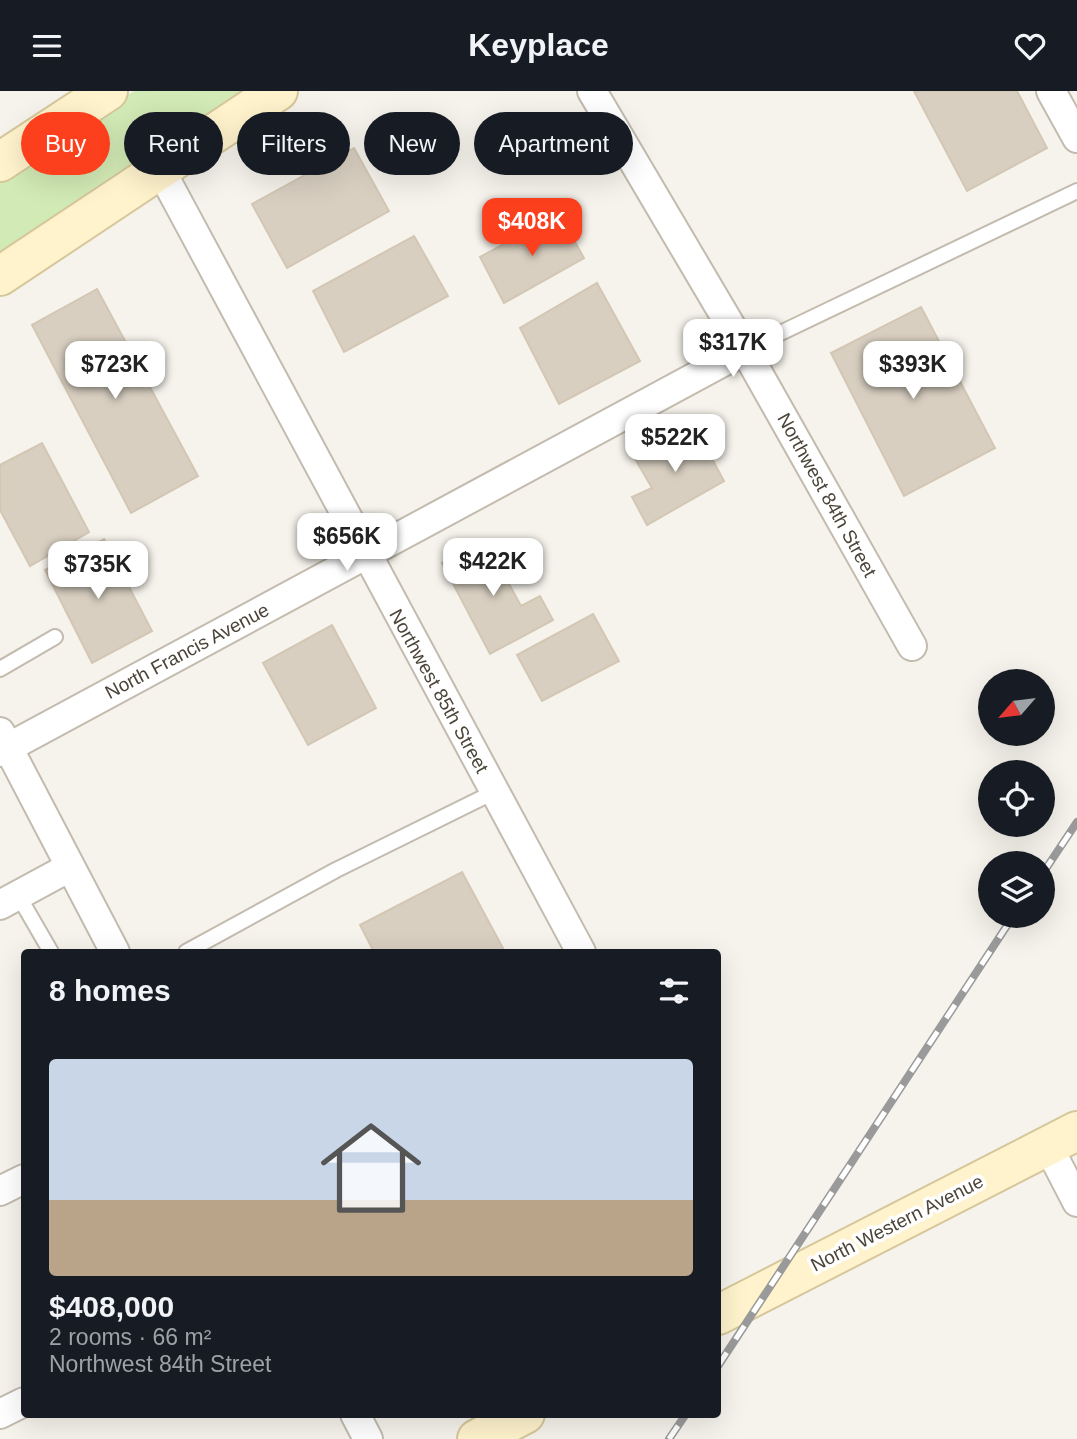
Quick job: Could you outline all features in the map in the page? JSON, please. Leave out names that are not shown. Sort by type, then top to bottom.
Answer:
[{"type":"street","points":[[0,162],[108,91]]},
{"type":"street","points":[[223,127],[278,91]]},
{"type":"street","name":"Northwest 84th Street","points":[[592,91],[745,350],[912,646]]},
{"type":"street","points":[[1051,91],[1077,138]]},
{"type":"street","points":[[0,276],[151,175]]},
{"type":"street","name":"Northwest 85th Street","points":[[163,175],[365,555],[579,949]]},
{"type":"street","name":"North Francis Avenue","points":[[3,744],[365,555],[745,350]]},
{"type":"street","points":[[3,744],[113,949]]},
{"type":"street","points":[[9,900],[69,867]]},
{"type":"street","points":[[1062,1138],[1077,1202]]},
{"type":"street","name":"North Western Avenue","points":[[721,1313],[1062,1138]]},
{"type":"street","points":[[0,1191],[21,1180]]},
{"type":"street","points":[[0,1414],[21,1404]]},
{"type":"street","points":[[357,1418],[369,1439]]},
{"type":"street","points":[[477,1439],[518,1418]]},
{"type":"lane","points":[[745,350],[1077,191]]},
{"type":"lane","points":[[0,669],[55,637]]},
{"type":"lane","points":[[191,949],[336,870],[494,792]]},
{"type":"lane","points":[[9,900],[49,949]]},
{"type":"green space","points":[[134,91],[256,91],[223,113],[124,112],[124,175],[130,175],[0,261],[0,180],[21,166],[21,175],[110,175],[110,112],[102,112]]},
{"type":"building","points":[[914,91],[1017,91],[1047,148],[967,191]]},
{"type":"building","points":[[354,148],[364,166],[364,175],[369,175],[389,211],[287,268],[252,204],[305,175],[350,175],[350,150]]},
{"type":"building","points":[[559,214],[584,258],[504,303],[480,257]]},
{"type":"building","points":[[414,236],[448,296],[344,352],[313,291]]},
{"type":"building","points":[[597,283],[640,361],[559,404],[520,328]]},
{"type":"building","points":[[97,289],[198,476],[131,513],[32,325]]},
{"type":"building","points":[[921,307],[995,448],[904,496],[831,353]]},
{"type":"building","points":[[694,425],[724,481],[647,525],[632,497],[652,488],[634,457]]},
{"type":"building","points":[[42,443],[89,532],[30,566],[0,510],[0,465]]},
{"type":"building","points":[[104,539],[152,631],[92,663],[45,570]]},
{"type":"building","points":[[485,539],[521,606],[540,596],[553,620],[490,654],[442,563]]},
{"type":"building","points":[[593,614],[619,661],[542,701],[517,655]]},
{"type":"building","points":[[332,625],[376,708],[308,745],[263,663]]},
{"type":"building","points":[[462,872],[503,949],[372,949],[360,925]]},
{"type":"railway","points":[[1055,855],[1077,822]]},
{"type":"railway","points":[[721,1361],[1005,928]]},
{"type":"railway","points":[[669,1439],[683,1418]]}]
